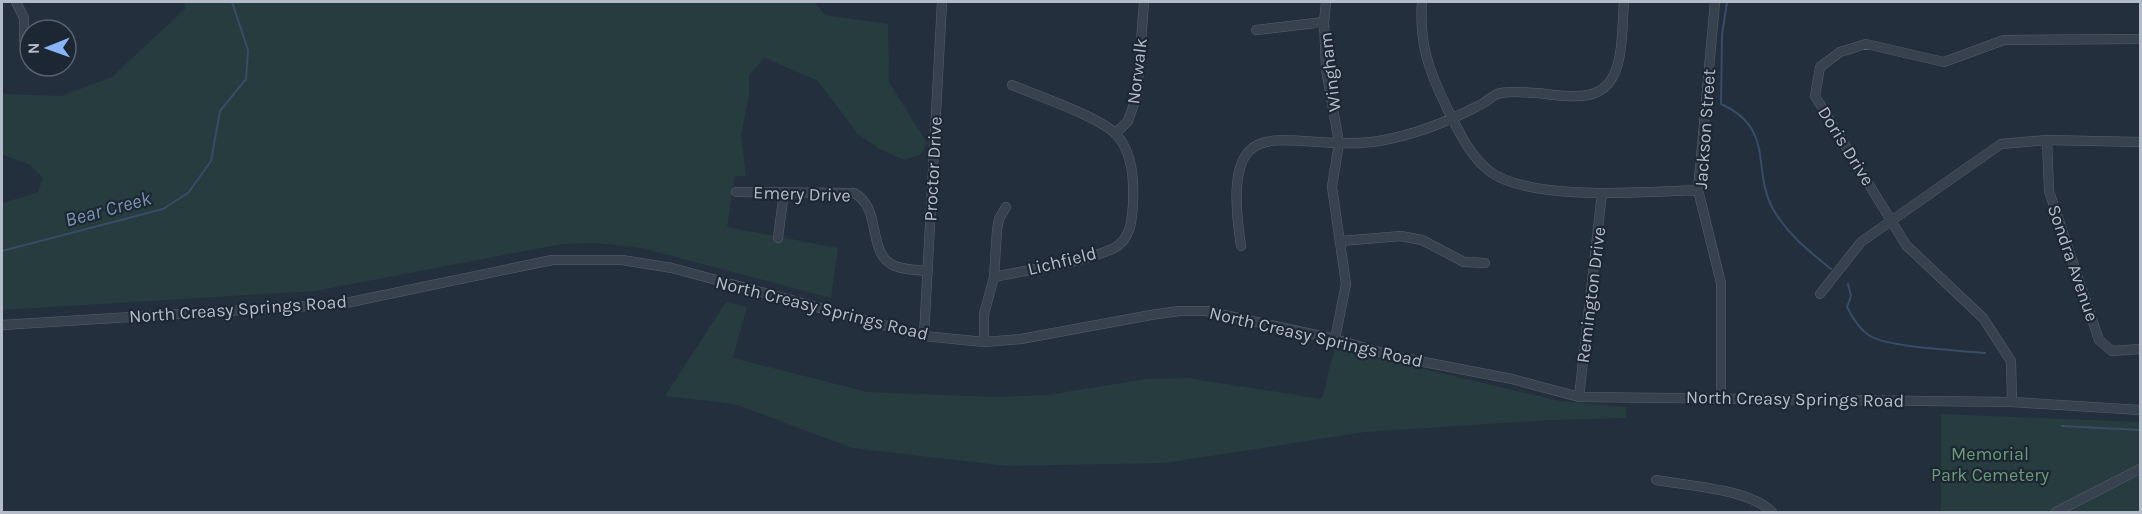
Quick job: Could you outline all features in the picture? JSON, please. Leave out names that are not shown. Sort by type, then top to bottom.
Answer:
[{"type":"street","points":[[16,2],[24,18]]},
{"type":"street","name":"Proctor Drive","points":[[924,336],[942,2]]},
{"type":"street","name":"Norwalk","points":[[1115,134],[1128,121],[1137,95],[1144,2]]},
{"type":"street","name":"Wingham","points":[[1326,2],[1324,22],[1326,69],[1339,143],[1332,187],[1346,284],[1335,339]]},
{"type":"street","points":[[1422,2],[1420,30],[1426,61],[1471,154],[1490,172],[1514,184],[1602,193],[1698,190]]},
{"type":"street","points":[[1241,246],[1236,213],[1240,165],[1246,154],[1269,140],[1359,144],[1386,140],[1452,118],[1498,94],[1576,96],[1600,92],[1612,80],[1620,53],[1624,2]]},
{"type":"street","name":"Jackson Street","points":[[1715,2],[1698,190],[1721,283],[1721,398]]},
{"type":"street","points":[[1256,30],[1324,22]]},
{"type":"street","name":"Doris Drive","points":[[2013,402],[2012,361],[1983,318],[1906,245],[1815,96],[1820,67],[1840,52],[1866,44],[1944,62],[2004,40],[2140,39]]},
{"type":"street","points":[[1012,85],[1093,120],[1115,134]]},
{"type":"street","name":"Lichfield","points":[[994,278],[1094,255],[1116,247],[1126,237],[1131,223],[1133,180],[1128,154],[1115,134]]},
{"type":"street","points":[[1820,294],[1861,242],[2001,144],[2047,140],[2140,142]]},
{"type":"street","name":"Sondra Avenue","points":[[2047,140],[2049,191],[2099,340],[2112,351],[2140,350]]},
{"type":"street","name":"Emery Drive","points":[[736,192],[844,192],[861,196],[867,203],[881,253],[886,261],[898,268],[928,271]]},
{"type":"street","points":[[778,238],[784,192]]},
{"type":"street","name":"Remington Drive","points":[[1579,397],[1602,193]]},
{"type":"street","points":[[984,342],[984,314],[994,278],[997,230],[999,219],[1006,207]]},
{"type":"street","points":[[1341,241],[1401,236],[1422,240],[1464,262],[1485,263]]},
{"type":"street","name":"North Creasy Springs Road","points":[[2,325],[341,304],[552,260],[589,258],[622,260],[672,268],[924,336],[984,342],[1021,339],[1179,311],[1231,316],[1335,339],[1393,356],[1512,379],[1579,397],[2013,402],[2140,410]]},
{"type":"street","points":[[2056,513],[2140,469]]},
{"type":"street","points":[[1656,480],[1741,496],[1761,503],[1772,513]]},
{"type":"green space","points":[[184,2],[815,2],[825,15],[888,24],[889,82],[927,143],[921,154],[904,160],[878,148],[858,134],[818,81],[765,58],[749,75],[749,95],[741,135],[746,176],[735,176],[727,227],[838,248],[831,298],[642,248],[595,243],[562,244],[315,291],[2,310],[2,201],[3,203],[38,192],[43,178],[30,165],[2,154],[2,94],[61,96],[112,77],[185,9]]},
{"type":"green space","points":[[726,302],[747,307],[733,358],[867,392],[995,397],[1048,395],[1146,379],[1188,378],[1322,399],[1335,348],[1560,401],[1626,407],[1626,418],[1551,420],[1365,432],[1165,463],[1007,466],[852,448],[735,404],[665,396]]},
{"type":"green space","name":"Memorial Park Cemetery","points":[[1941,414],[2140,422],[2140,512],[1941,512]]},
{"type":"waterway","name":"Bear Creek","points":[[2,251],[163,209],[188,193],[211,161],[220,111],[246,79],[248,50],[232,2]]},
{"type":"waterway","points":[[1727,2],[1722,35],[1721,104],[1738,114],[1749,125],[1756,138],[1763,179],[1773,209],[1799,242],[1831,269]]},
{"type":"waterway","points":[[1848,284],[1851,296],[1847,307],[1860,327],[1870,336],[1909,346],[1985,353]]},
{"type":"waterway","points":[[2062,426],[2140,430]]}]
